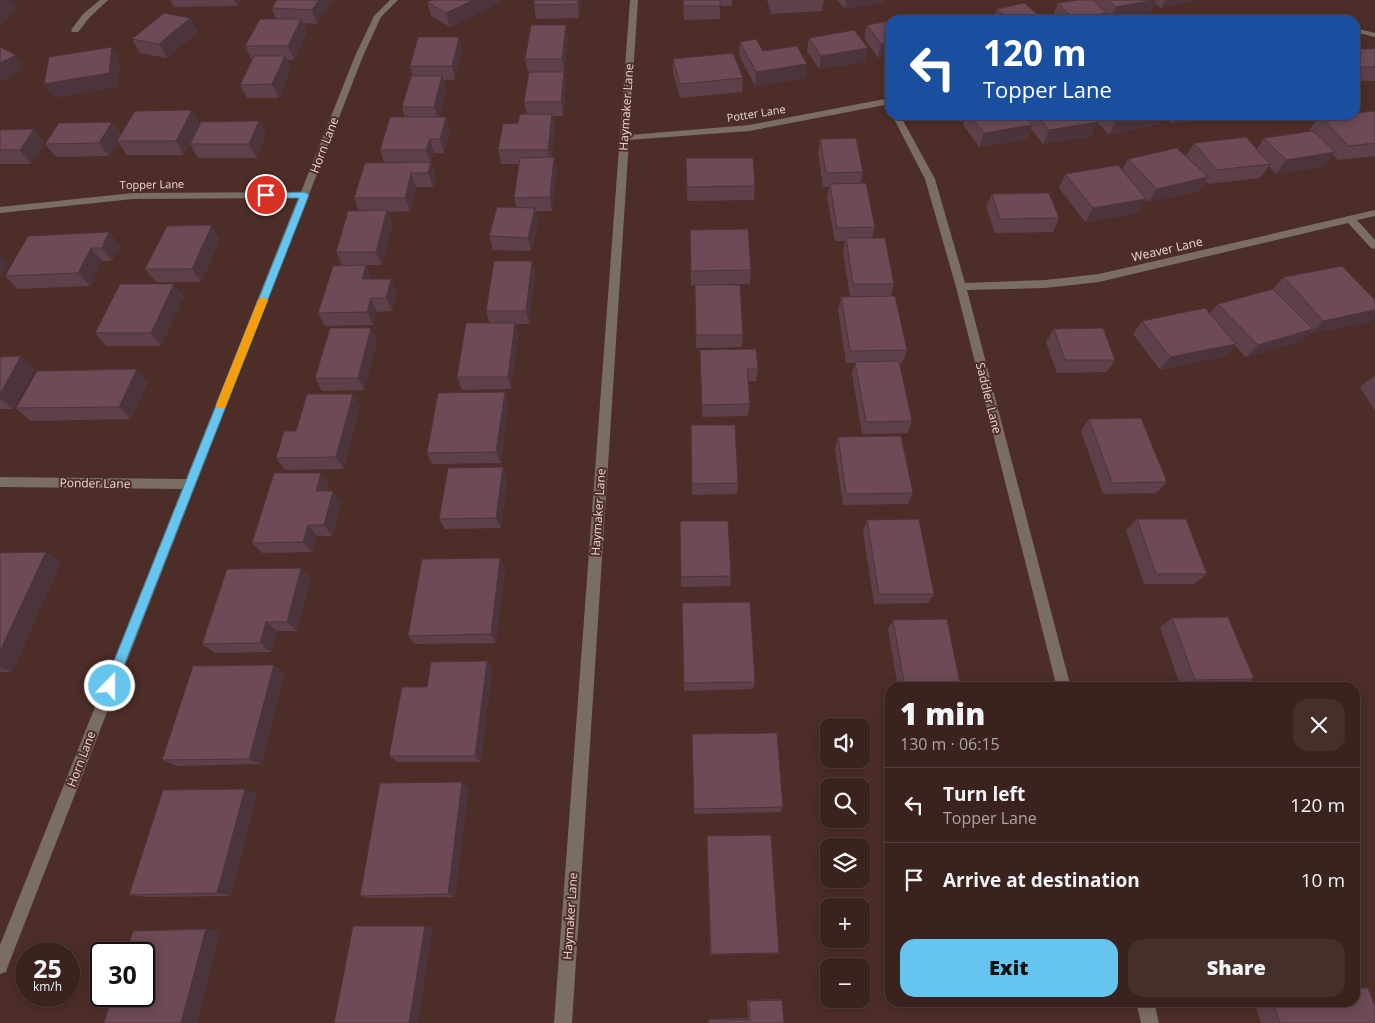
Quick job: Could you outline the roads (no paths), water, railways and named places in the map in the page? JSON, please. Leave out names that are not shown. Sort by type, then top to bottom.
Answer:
[{"type":"street","points":[[75,30],[86,16],[104,0]]},
{"type":"street","name":"Horn Lane","points":[[1,963],[359,56],[378,16],[394,0]]},
{"type":"street","name":"Haymaker Lane","points":[[563,1023],[634,0]]},
{"type":"street","points":[[1360,31],[1375,35]]},
{"type":"street","name":"Potter Lane","points":[[624,138],[749,128],[885,104]]},
{"type":"street","name":"Saddler Lane","points":[[899,120],[918,152],[930,179],[961,287],[1062,682]]},
{"type":"street","name":"Topper Lane","points":[[0,210],[133,196],[305,195]]},
{"type":"street","name":"Weaver Lane","points":[[961,287],[1045,284],[1099,278],[1375,213]]},
{"type":"street","points":[[1349,218],[1375,246]]},
{"type":"street","name":"Ponder Lane","points":[[0,482],[189,484]]},
{"type":"street","points":[[1146,1007],[1150,1023]]}]
